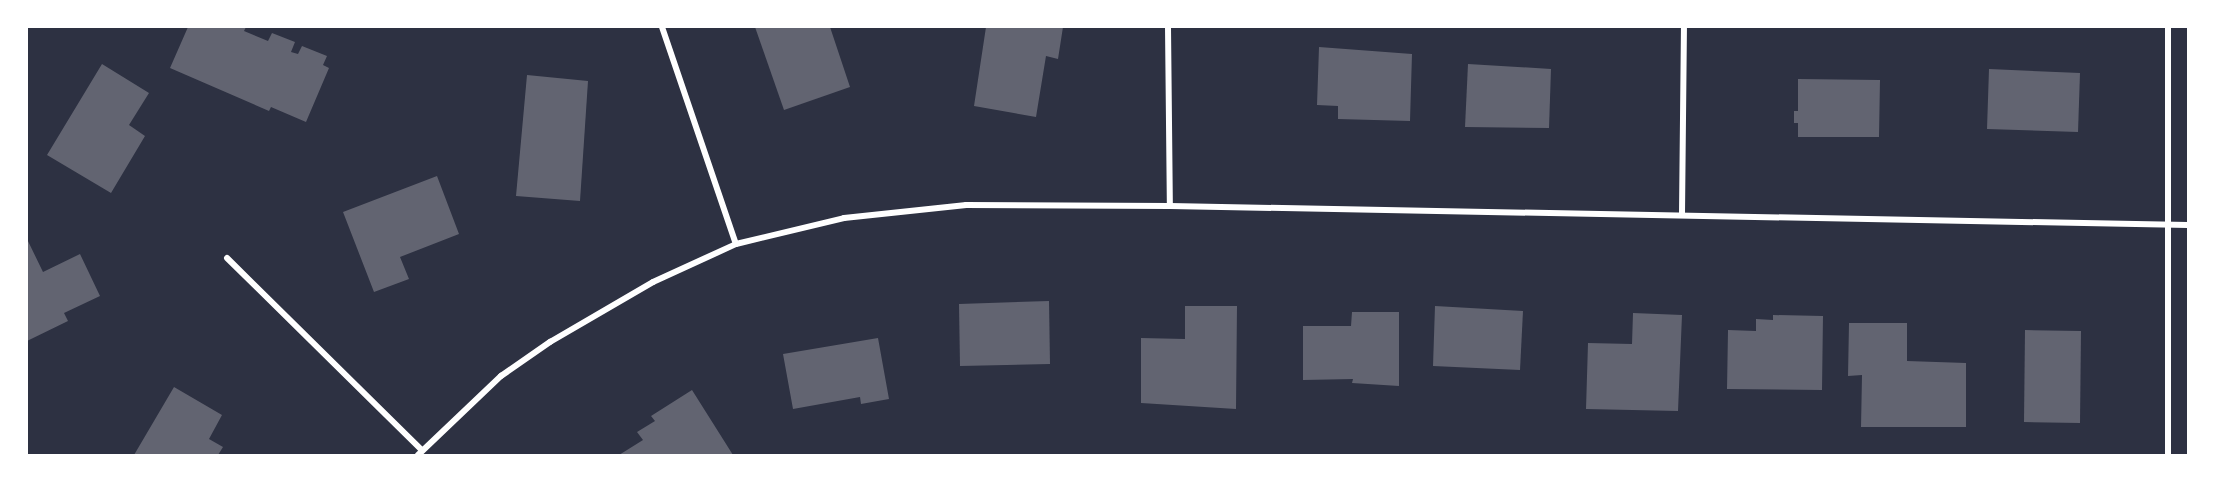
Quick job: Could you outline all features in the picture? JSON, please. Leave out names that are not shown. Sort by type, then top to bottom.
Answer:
[{"type":"street","points":[[662,27],[736,244]]},
{"type":"street","points":[[1168,27],[1170,206]]},
{"type":"street","points":[[1682,214],[1684,27]]},
{"type":"street","points":[[2168,27],[2168,455]]},
{"type":"street","points":[[227,258],[420,452],[501,376],[550,342],[653,282],[736,244],[844,218],[966,206],[1170,206],[2188,225]]},
{"type":"building","points":[[188,27],[246,27],[244,31],[268,41],[272,33],[295,42],[291,52],[298,54],[302,46],[327,56],[323,65],[329,68],[306,122],[271,107],[269,111],[170,68]]},
{"type":"building","points":[[755,27],[830,27],[850,87],[784,110]]},
{"type":"building","points":[[986,27],[1063,27],[1058,59],[1046,56],[1036,117],[974,106]]},
{"type":"building","points":[[1319,47],[1412,54],[1410,121],[1338,119],[1338,106],[1317,105]]},
{"type":"building","points":[[102,64],[149,93],[129,125],[145,136],[111,193],[47,155]]},
{"type":"building","points":[[1468,64],[1551,69],[1549,128],[1465,127]]},
{"type":"building","points":[[1989,69],[2080,73],[2078,132],[1987,129]]},
{"type":"building","points":[[527,75],[588,81],[580,201],[516,196]]},
{"type":"building","points":[[1798,79],[1880,80],[1879,137],[1798,137],[1798,123],[1794,123],[1794,111],[1798,111]]},
{"type":"building","points":[[437,176],[459,234],[400,257],[409,279],[374,292],[343,212]]},
{"type":"building","points":[[27,239],[43,272],[80,254],[100,296],[64,313],[68,321],[27,341]]},
{"type":"building","points":[[1049,301],[1050,364],[960,366],[959,304]]},
{"type":"building","points":[[1185,306],[1237,306],[1236,409],[1141,403],[1141,338],[1185,339]]},
{"type":"building","points":[[1435,306],[1523,311],[1520,370],[1433,366]]},
{"type":"building","points":[[1352,312],[1399,312],[1399,386],[1352,383],[1353,379],[1303,380],[1303,326],[1351,326]]},
{"type":"building","points":[[1633,313],[1682,315],[1678,411],[1586,409],[1588,343],[1632,344]]},
{"type":"building","points":[[1773,315],[1823,316],[1822,390],[1727,389],[1728,330],[1756,331],[1756,319],[1773,320]]},
{"type":"building","points":[[1849,323],[1907,323],[1907,361],[1966,363],[1966,427],[1861,427],[1862,375],[1848,376]]},
{"type":"building","points":[[2025,330],[2081,331],[2080,423],[2024,422]]},
{"type":"building","points":[[878,338],[889,399],[861,404],[860,397],[793,409],[783,354]]},
{"type":"building","points":[[174,387],[222,415],[209,439],[223,447],[218,455],[134,455]]},
{"type":"building","points":[[692,390],[733,455],[619,455],[643,440],[637,432],[655,421],[651,416]]}]
